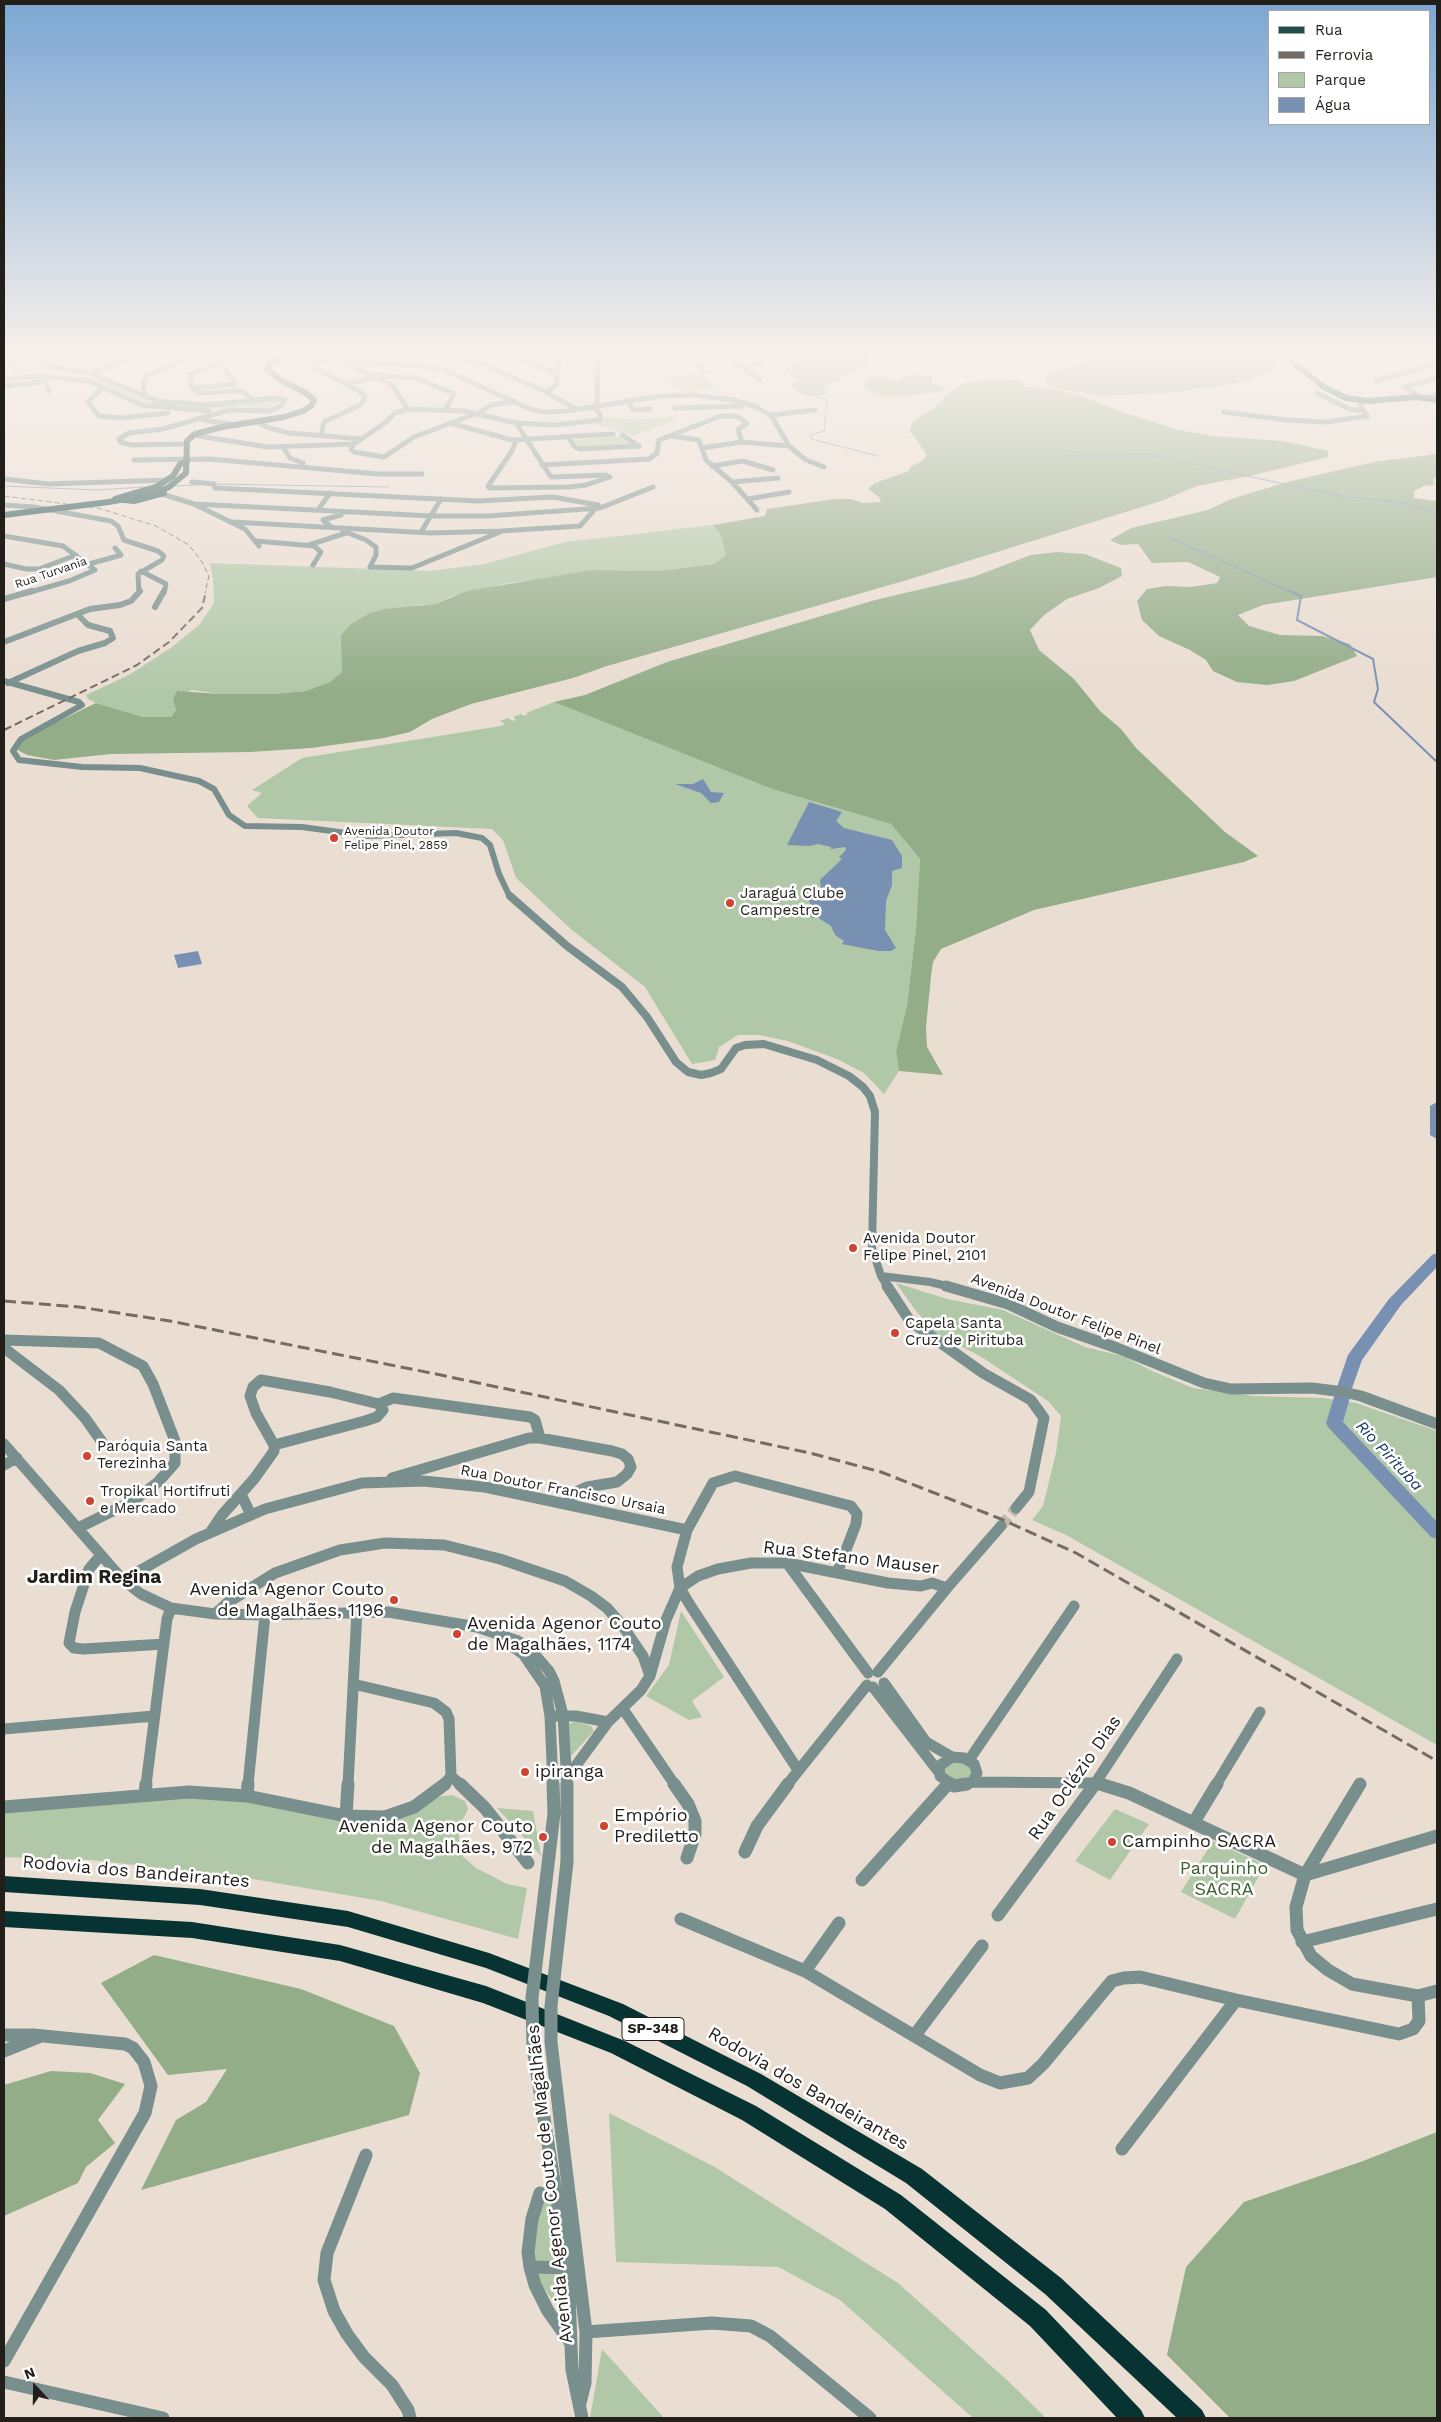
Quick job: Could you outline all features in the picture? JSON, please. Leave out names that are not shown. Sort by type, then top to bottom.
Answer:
[{"type":"highway","name":"Rodovia dos Bandeirantes","points":[[4,1884],[200,1896],[348,1919],[488,1961],[616,2010],[754,2080],[914,2176],[1053,2286],[1194,2418]]},
{"type":"highway","name":"SP-348","points":[[4,1919],[192,1930],[340,1953],[486,1995],[618,2047],[749,2113],[893,2202],[1038,2318],[1133,2418]]},
{"type":"main road","points":[[4,514],[109,502],[158,493],[169,483],[178,467]]},
{"type":"main road","points":[[169,483],[115,499],[123,502],[134,501],[179,485],[191,476],[192,467]]},
{"type":"street","points":[[312,467],[370,474],[422,474]]},
{"type":"street","points":[[501,467],[488,486],[489,488],[578,486],[610,477],[608,475],[555,478],[547,475],[543,467]]},
{"type":"street","points":[[713,467],[732,482],[757,510]]},
{"type":"street","points":[[764,467],[773,470]]},
{"type":"street","points":[[732,482],[778,478]]},
{"type":"street","points":[[4,479],[48,484],[169,483]]},
{"type":"street","points":[[192,482],[214,484],[215,488]]},
{"type":"street","points":[[194,504],[204,503],[432,516],[488,516],[595,509],[606,507],[654,487]]},
{"type":"street","points":[[215,488],[478,501],[553,497],[606,507]]},
{"type":"street","points":[[204,503],[215,488]]},
{"type":"street","points":[[748,499],[789,492]]},
{"type":"street","points":[[158,493],[194,504],[232,522],[245,529],[258,543],[310,544],[346,533]]},
{"type":"street","points":[[318,510],[330,494]]},
{"type":"street","points":[[421,532],[441,499]]},
{"type":"street","points":[[4,505],[28,506],[112,522],[118,526],[121,536],[131,544],[155,550],[164,556],[162,560],[140,571],[137,577],[140,592],[131,601],[120,605],[90,609],[4,642]]},
{"type":"street","points":[[232,522],[421,532],[501,531],[580,526],[590,517],[595,509]]},
{"type":"street","points":[[353,512],[323,520],[332,527],[366,540],[376,547],[376,555],[370,566],[373,567],[413,568],[491,538],[501,531]]},
{"type":"street","name":"Rua Turvania","points":[[4,536],[20,540],[57,544],[94,568],[94,571],[4,599]]},
{"type":"street","points":[[310,544],[321,552],[312,565]]},
{"type":"street","points":[[89,564],[121,554],[116,548]]},
{"type":"street","points":[[4,564],[26,569],[39,568],[76,555]]},
{"type":"street","points":[[140,571],[166,584],[164,593],[155,607]]},
{"type":"street","points":[[5,683],[78,651],[105,643],[114,638],[110,632],[88,624],[78,615]]},
{"type":"street","points":[[4,633],[15,638]]},
{"type":"street","points":[[5,683],[79,702],[82,705],[21,739],[13,751],[15,757],[19,760],[82,767],[140,768],[200,781],[214,789],[234,820],[246,826],[302,827],[368,836],[456,833],[482,838],[490,845],[499,874],[511,899],[567,946],[615,980],[647,1017],[676,1062],[688,1072],[701,1075],[721,1069],[736,1048],[757,1044],[817,1060],[849,1076],[863,1087],[870,1096],[875,1112],[872,1248],[881,1276],[910,1321],[968,1363],[1031,1400],[1044,1418],[1029,1492],[1016,1508]]},
{"type":"street","name":"Avenida Doutor Felipe Pinel","points":[[881,1276],[930,1282],[967,1290],[1008,1304],[1057,1327],[1204,1383],[1231,1389],[1312,1388],[1344,1392],[1361,1396],[1437,1424]]},
{"type":"street","points":[[4,1340],[82,1341],[99,1344],[142,1366],[153,1384],[175,1441],[174,1464],[158,1482],[135,1500],[78,1528]]},
{"type":"street","points":[[4,1348],[59,1390],[85,1418],[102,1442]]},
{"type":"street","points":[[210,1533],[222,1515],[242,1494],[267,1462],[274,1450],[274,1444],[256,1413],[250,1396],[254,1387],[261,1380],[379,1404],[393,1398],[530,1416],[535,1420],[540,1438]]},
{"type":"street","points":[[274,1444],[377,1417],[383,1410],[379,1404]]},
{"type":"street","points":[[388,1481],[418,1469],[507,1444],[540,1438],[612,1451],[622,1454],[628,1459],[631,1467],[627,1474],[617,1482],[587,1487],[578,1491],[568,1504]]},
{"type":"street","name":"Avenida Agenor Couto de Magalhães","points":[[4,1444],[78,1528],[100,1556],[123,1580],[141,1594],[171,1608],[215,1614],[265,1615],[357,1611],[388,1612],[459,1623],[518,1641],[539,1658],[554,1681],[563,1715],[567,1788],[567,1862],[551,2006],[551,2042],[586,2332],[585,2383],[580,2403]]},
{"type":"street","points":[[4,1464],[17,1458]]},
{"type":"street","points":[[798,1770],[680,1588],[677,1567],[687,1530],[714,1483],[735,1476],[837,1500],[851,1506],[857,1514],[856,1524],[837,1573]]},
{"type":"street","name":"Rua Doutor Francisco Ursaia","points":[[123,1580],[210,1533],[251,1514],[362,1484],[388,1481],[424,1481],[485,1486],[687,1530]]},
{"type":"street","points":[[242,1494],[251,1514]]},
{"type":"street","name":"Rua Stefano Mauser","points":[[680,1588],[698,1576],[718,1570],[751,1563],[786,1563],[888,1583],[921,1586],[932,1583],[947,1588],[1001,1526]]},
{"type":"street","points":[[215,1614],[234,1598],[275,1573],[304,1561],[340,1550],[385,1544],[444,1545],[500,1558],[565,1581],[590,1596],[607,1608],[622,1625],[643,1656],[650,1676]]},
{"type":"street","points":[[100,1556],[90,1569],[75,1612],[69,1643],[74,1648],[84,1649],[164,1644]]},
{"type":"street","points":[[745,1852],[757,1826],[798,1770],[884,1676],[873,1672],[786,1563]]},
{"type":"street","points":[[553,1776],[572,1771],[608,1722],[641,1690],[650,1676],[666,1620],[680,1588]]},
{"type":"street","points":[[947,1588],[873,1672],[864,1678],[875,1685],[926,1742],[952,1757],[969,1760],[976,1768],[976,1778],[972,1782]]},
{"type":"street","points":[[969,1760],[1074,1606]]},
{"type":"street","points":[[145,1794],[167,1619],[171,1608]]},
{"type":"street","points":[[346,1816],[357,1611]]},
{"type":"street","points":[[247,1796],[265,1615]]},
{"type":"street","name":"Avenida Agenor Couto de Magalhães","points":[[496,1634],[523,1654],[533,1666],[544,1686],[550,1716],[554,1813],[532,1998],[533,2047],[568,2268],[572,2370],[582,2418]]},
{"type":"street","name":"Rua Oclézio Dias","points":[[998,1915],[1096,1783],[1177,1659]]},
{"type":"street","points":[[4,1808],[145,1794],[189,1792],[247,1796],[346,1816],[385,1816],[407,1810],[442,1788],[451,1776],[449,1719],[446,1712],[434,1703],[353,1684]]},
{"type":"street","points":[[875,1685],[940,1776],[948,1784],[961,1786],[972,1782],[1096,1783],[1129,1793],[1305,1876],[1437,1836]]},
{"type":"street","points":[[623,1709],[688,1804],[695,1821],[695,1834],[687,1858]]},
{"type":"street","points":[[1194,1822],[1260,1712]]},
{"type":"street","points":[[550,1716],[563,1715],[608,1722]]},
{"type":"street","points":[[4,1729],[154,1716]]},
{"type":"street","points":[[938,1771],[942,1762],[952,1757]]},
{"type":"street","points":[[567,1788],[574,1778],[580,1761]]},
{"type":"street","points":[[451,1776],[485,1808],[528,1863]]},
{"type":"street","points":[[862,1880],[948,1784]]},
{"type":"street","points":[[1360,1784],[1305,1876],[1295,1916],[1297,1930],[1311,1956],[1352,1984],[1418,1996],[1437,1992]]},
{"type":"street","points":[[1302,1942],[1437,1909]]},
{"type":"street","points":[[681,1919],[804,1971],[980,2075],[1000,2083],[1015,2082],[1028,2078],[1043,2064],[1112,1981],[1140,1978],[1399,2034],[1413,2029],[1419,2021],[1418,1996]]},
{"type":"street","points":[[804,1971],[838,1923]]},
{"type":"street","points":[[915,2035],[982,1946]]},
{"type":"street","points":[[1122,2149],[1236,2000]]},
{"type":"street","points":[[4,2035],[41,2036],[125,2044],[133,2048],[144,2062],[150,2077],[150,2095],[145,2113],[4,2361]]},
{"type":"street","points":[[4,2050],[41,2036]]},
{"type":"street","points":[[366,2155],[327,2253],[324,2280],[334,2311],[347,2334],[364,2357],[392,2385],[408,2410],[410,2418]]},
{"type":"street","points":[[540,2193],[532,2219],[528,2252],[530,2268],[535,2285],[548,2311],[571,2343]]},
{"type":"street","points":[[530,2268],[568,2268]]},
{"type":"street","points":[[586,2332],[712,2323],[751,2326],[770,2336],[870,2418]]},
{"type":"street","points":[[4,2382],[163,2418]]},
{"type":"green space","points":[[911,467],[1287,467],[1197,486],[1161,501],[907,580],[607,666],[573,678],[471,704],[432,719],[410,732],[384,738],[311,748],[250,752],[111,754],[54,760],[27,755],[16,749],[24,738],[96,703],[143,717],[171,717],[176,710],[173,699],[177,691],[220,694],[273,694],[306,691],[330,682],[342,672],[341,635],[351,624],[370,613],[385,609],[435,604],[467,591],[591,570],[658,571],[714,564],[726,555],[720,534],[713,525],[765,516],[767,509],[834,499],[851,499],[863,503],[881,502],[879,497],[868,489],[875,483],[909,471]]},
{"type":"green space","points":[[1352,467],[1437,467],[1437,477],[1433,479],[1434,485],[1424,486],[1414,491],[1414,498],[1437,501],[1437,577],[1263,605],[1238,615],[1249,626],[1280,635],[1322,636],[1350,644],[1357,656],[1294,681],[1267,685],[1237,682],[1213,671],[1206,660],[1190,650],[1159,636],[1142,620],[1137,601],[1147,589],[1166,586],[1191,587],[1217,583],[1220,577],[1188,562],[1152,563],[1138,544],[1121,545],[1110,540],[1131,528],[1208,510],[1231,499],[1291,481]]},
{"type":"green space","points":[[713,525],[720,534],[726,555],[714,564],[658,571],[591,570],[565,576],[508,583],[449,597],[435,604],[417,605],[343,659],[342,672],[330,682],[306,691],[273,694],[220,694],[192,690],[173,699],[176,710],[171,717],[143,717],[96,703],[88,699],[86,695],[129,675],[172,647],[200,624],[214,603],[210,563],[431,571],[484,564],[565,542]]},
{"type":"green space","points":[[1057,552],[1085,554],[1121,568],[1122,576],[1099,588],[1067,599],[1044,615],[1030,630],[1039,650],[1074,679],[1100,711],[1121,729],[1136,748],[1225,832],[1258,856],[1244,862],[1034,910],[941,949],[933,962],[926,1027],[927,1047],[943,1075],[899,1071],[896,1052],[907,1005],[916,928],[920,859],[891,824],[772,789],[554,702],[585,695],[667,662],[875,600],[973,577],[1031,555]]},
{"type":"green space","name":"Jaraguá Clube Campestre","points":[[554,702],[772,789],[891,824],[920,859],[916,928],[907,1005],[896,1052],[899,1071],[884,1094],[864,1073],[837,1059],[788,1041],[759,1035],[738,1035],[719,1047],[715,1060],[692,1064],[645,987],[572,930],[516,878],[503,840],[492,829],[258,818],[247,806],[262,793],[252,790],[302,758],[501,726],[505,724],[500,721],[508,718],[513,721],[516,719],[513,717],[521,714],[524,716],[528,714],[526,713]]},
{"type":"green space","points":[[896,1283],[947,1299],[1003,1310],[1085,1347],[1123,1356],[1152,1371],[1193,1388],[1254,1396],[1323,1398],[1356,1403],[1437,1431],[1437,1745],[1066,1535],[1032,1520],[1043,1506],[1056,1453],[1061,1416],[1048,1401],[983,1358],[935,1332],[916,1311]]},
{"type":"green space","points":[[681,1611],[724,1677],[692,1701],[702,1717],[689,1720],[646,1696],[669,1665]]},
{"type":"green space","points":[[575,1721],[591,1726],[594,1731],[571,1756],[569,1724]]},
{"type":"green space","points":[[964,1761],[972,1770],[971,1777],[963,1782],[946,1777],[944,1766],[946,1763]]},
{"type":"green space","points":[[452,1795],[465,1801],[468,1809],[459,1827],[459,1853],[476,1868],[507,1884],[527,1888],[518,1939],[381,1901],[247,1878],[91,1860],[4,1857],[4,1810],[188,1796],[245,1800],[366,1822],[437,1797]]},
{"type":"green space","points":[[497,1808],[533,1811],[541,1856]]},
{"type":"green space","name":"Campinho SACRA","points":[[1115,1809],[1149,1824],[1110,1880],[1075,1861]]},
{"type":"green space","name":"Parquinho SACRA","points":[[1213,1841],[1265,1865],[1235,1919],[1181,1892]]},
{"type":"green space","points":[[154,1955],[301,1989],[394,2026],[420,2073],[409,2115],[141,2190],[176,2120],[206,2102],[227,2069],[168,2075],[101,1983]]},
{"type":"green space","points":[[51,2071],[90,2073],[125,2084],[98,2120],[115,2143],[86,2167],[78,2183],[4,2216],[4,2085]]},
{"type":"green space","points":[[609,2113],[713,2166],[898,2283],[1008,2381],[1046,2418],[973,2418],[840,2300],[778,2267],[616,2262]]},
{"type":"green space","points":[[1437,2132],[1437,2418],[1230,2418],[1167,2355],[1186,2267],[1244,2202],[1363,2161]]},
{"type":"green space","points":[[552,2190],[557,2208],[556,2266],[536,2265],[532,2242],[546,2193]]},
{"type":"green space","points":[[539,2274],[554,2274],[554,2302],[540,2283]]},
{"type":"green space","points":[[602,2349],[664,2418],[590,2418]]},
{"type":"water","points":[[703,779],[711,792],[724,793],[719,802],[711,803],[701,793],[675,784],[693,784]]},
{"type":"water","points":[[809,802],[842,812],[836,821],[844,828],[892,840],[902,856],[902,868],[892,871],[892,885],[886,901],[885,930],[896,948],[891,951],[878,951],[842,944],[844,941],[835,935],[831,926],[817,917],[812,918],[809,914],[812,911],[807,907],[811,906],[807,896],[821,889],[820,880],[842,859],[839,857],[846,850],[845,847],[831,849],[831,847],[818,844],[809,846],[787,845]]},
{"type":"water","points":[[198,951],[202,964],[178,968],[174,955]]},
{"type":"waterway","points":[[1207,467],[1339,496],[1403,503],[1437,513]]},
{"type":"waterway","points":[[213,484],[389,487]]},
{"type":"waterway","points":[[173,486],[198,485]]},
{"type":"waterway","points":[[4,486],[96,490],[145,487]]},
{"type":"waterway","points":[[1168,537],[1293,593]]},
{"type":"waterway","points":[[1290,591],[1301,596],[1297,620],[1373,659],[1378,689],[1374,702],[1437,762]]},
{"type":"waterway","name":"Rio Pirituba","points":[[1437,1106],[1437,1135]]},
{"type":"waterway","name":"Rio Pirituba","points":[[1345,1387],[1354,1359],[1395,1302],[1437,1258]]},
{"type":"waterway","name":"Rio Pirituba","points":[[1342,1397],[1334,1423],[1437,1533]]},
{"type":"tunnel","points":[[1001,1526],[1016,1508]]},
{"type":"railway","points":[[4,496],[98,508],[156,526],[189,545],[202,562],[209,576],[205,593]]},
{"type":"railway","points":[[4,730],[137,665],[169,642],[202,608],[206,591]]},
{"type":"railway","points":[[4,1301],[79,1307],[170,1321],[431,1373],[810,1453],[881,1472],[1001,1519],[1076,1553],[1437,1761]]},
{"type":"place","name":"Avenida Doutor Felipe Pinel, 2859","points":[[334,838]]},
{"type":"place","name":"Jaraguá Clube Campestre","points":[[730,903]]},
{"type":"place","name":"Avenida Doutor Felipe Pinel, 2101","points":[[853,1248]]},
{"type":"place","name":"Capela Santa Cruz de Pirituba","points":[[895,1333]]},
{"type":"place","name":"Paróquia Santa Terezinha","points":[[87,1456]]},
{"type":"place","name":"Tropikal Hortifruti e Mercado","points":[[90,1501]]},
{"type":"place","name":"Avenida Agenor Couto de Magalhães, 1196","points":[[394,1600]]},
{"type":"place","name":"Avenida Agenor Couto de Magalhães, 1174","points":[[457,1634]]},
{"type":"place","name":"ipiranga","points":[[525,1772]]},
{"type":"place","name":"Empório Prediletto","points":[[604,1826]]},
{"type":"place","name":"Avenida Agenor Couto de Magalhães, 972","points":[[543,1837]]},
{"type":"place","name":"Campinho SACRA","points":[[1112,1842]]},
{"type":"district","name":"Jardim Regina","points":[[94,1577]]}]
